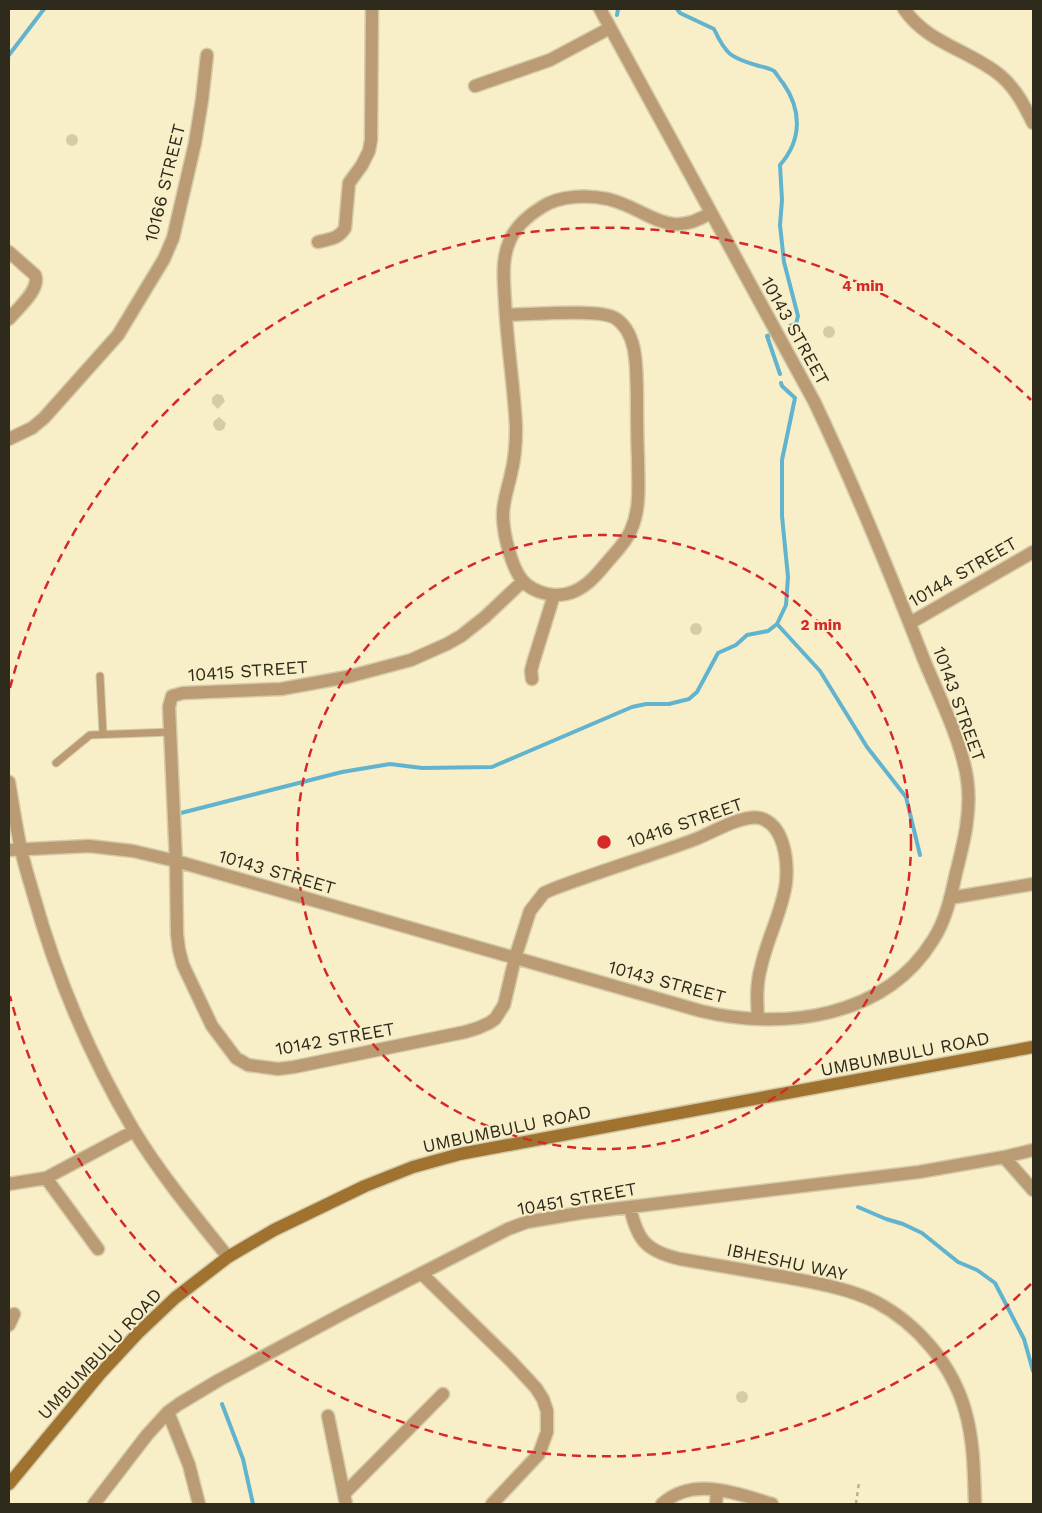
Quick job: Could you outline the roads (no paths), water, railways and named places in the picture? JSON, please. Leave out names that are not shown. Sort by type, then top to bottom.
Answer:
[{"type":"main road","name":"UMBUMBULU ROAD","points":[[9,1484],[100,1374],[138,1333],[175,1298],[228,1257],[274,1230],[365,1186],[412,1167],[460,1154],[1033,1047]]},
{"type":"street","points":[[318,242],[336,238],[341,235],[345,228],[349,183],[369,151],[371,140],[372,9]]},
{"type":"street","name":"10143 STREET","points":[[15,851],[89,846],[133,851],[176,861],[722,1016],[758,1020],[787,1019],[826,1014],[861,1002],[882,992],[909,970],[924,954],[934,938],[950,898],[968,820],[967,778],[958,743],[910,623],[818,409],[600,9]]},
{"type":"street","points":[[904,9],[909,17],[932,37],[988,66],[1000,76],[1020,98],[1033,123]]},
{"type":"street","points":[[475,86],[550,60],[610,28]]},
{"type":"street","name":"10166 STREET","points":[[9,439],[32,428],[44,418],[118,335],[164,259],[173,238],[195,143],[207,55]]},
{"type":"street","points":[[506,315],[607,314],[615,318],[624,327],[634,352],[638,487],[638,505],[635,520],[624,542],[597,574],[574,592],[563,595],[542,593],[523,581],[512,558],[503,522],[505,498],[512,471],[516,428],[506,315],[504,263],[510,240],[516,229],[525,220],[548,203],[572,197],[604,198],[621,203],[653,219],[676,225],[694,222],[710,213]]},
{"type":"street","points":[[9,252],[35,275],[37,284],[9,319]]},
{"type":"street","name":"10144 STREET","points":[[910,623],[1033,552]]},
{"type":"street","name":"10415 STREET","points":[[176,861],[170,700],[177,694],[281,689],[347,677],[410,660],[461,636],[485,617],[523,581]]},
{"type":"street","points":[[532,679],[532,663],[554,595]]},
{"type":"street","points":[[9,782],[15,851],[54,962],[80,1025],[134,1131],[180,1198],[228,1257]]},
{"type":"street","name":"10416 STREET","points":[[515,958],[530,911],[544,893],[615,866],[696,839],[737,821],[758,818],[767,821],[780,838],[785,851],[786,868],[785,885],[758,978],[758,1020]]},
{"type":"street","name":"10142 STREET","points":[[176,861],[177,934],[183,965],[212,1026],[236,1058],[248,1065],[278,1069],[294,1067],[478,1028],[495,1019],[500,1013],[504,1005],[515,958]]},
{"type":"street","points":[[950,898],[1033,884]]},
{"type":"street","points":[[9,1184],[46,1178],[134,1131]]},
{"type":"street","name":"10451 STREET","points":[[94,1504],[147,1435],[168,1412],[179,1404],[219,1380],[388,1291],[527,1222],[630,1207],[919,1172],[1033,1150]]},
{"type":"street","points":[[1004,1157],[1033,1190]]},
{"type":"street","points":[[46,1178],[98,1249]]},
{"type":"street","name":"IBHESHU WAY","points":[[630,1207],[639,1237],[657,1251],[680,1259],[822,1284],[875,1302],[916,1330],[951,1373],[965,1410],[973,1455],[975,1504]]},
{"type":"street","points":[[423,1275],[536,1388],[543,1399],[547,1411],[547,1432],[539,1454],[492,1504]]},
{"type":"street","points":[[345,1499],[443,1394]]},
{"type":"street","points":[[168,1412],[189,1465],[199,1504]]},
{"type":"street","points":[[328,1416],[345,1499]]},
{"type":"street","points":[[662,1504],[682,1491],[704,1488],[772,1504]]},
{"type":"street","points":[[716,1490],[716,1504]]},
{"type":"lane","points":[[100,676],[103,734]]},
{"type":"lane","points":[[56,763],[88,736],[170,732]]},
{"type":"waterway","points":[[9,55],[44,9]]},
{"type":"waterway","points":[[617,15],[618,9]]},
{"type":"waterway","points":[[677,9],[680,13],[714,29],[722,45],[736,58],[774,71],[794,104],[797,125],[796,135],[780,165],[782,200],[780,225],[784,262],[798,316],[796,324],[790,326]]},
{"type":"waterway","points":[[770,335],[767,336],[780,374]]},
{"type":"waterway","points":[[181,813],[342,772],[390,764],[422,768],[492,767],[632,707],[646,704],[669,704],[689,699],[697,692],[718,653],[736,645],[747,635],[768,631],[777,624],[786,605],[788,577],[782,516],[782,460],[795,398],[781,383]]},
{"type":"waterway","points":[[777,624],[820,671],[867,747],[906,797],[920,855]]},
{"type":"waterway","points":[[858,1207],[922,1233],[958,1262],[977,1270],[995,1283],[1024,1339],[1033,1371]]},
{"type":"waterway","points":[[222,1404],[243,1459],[253,1504]]}]
